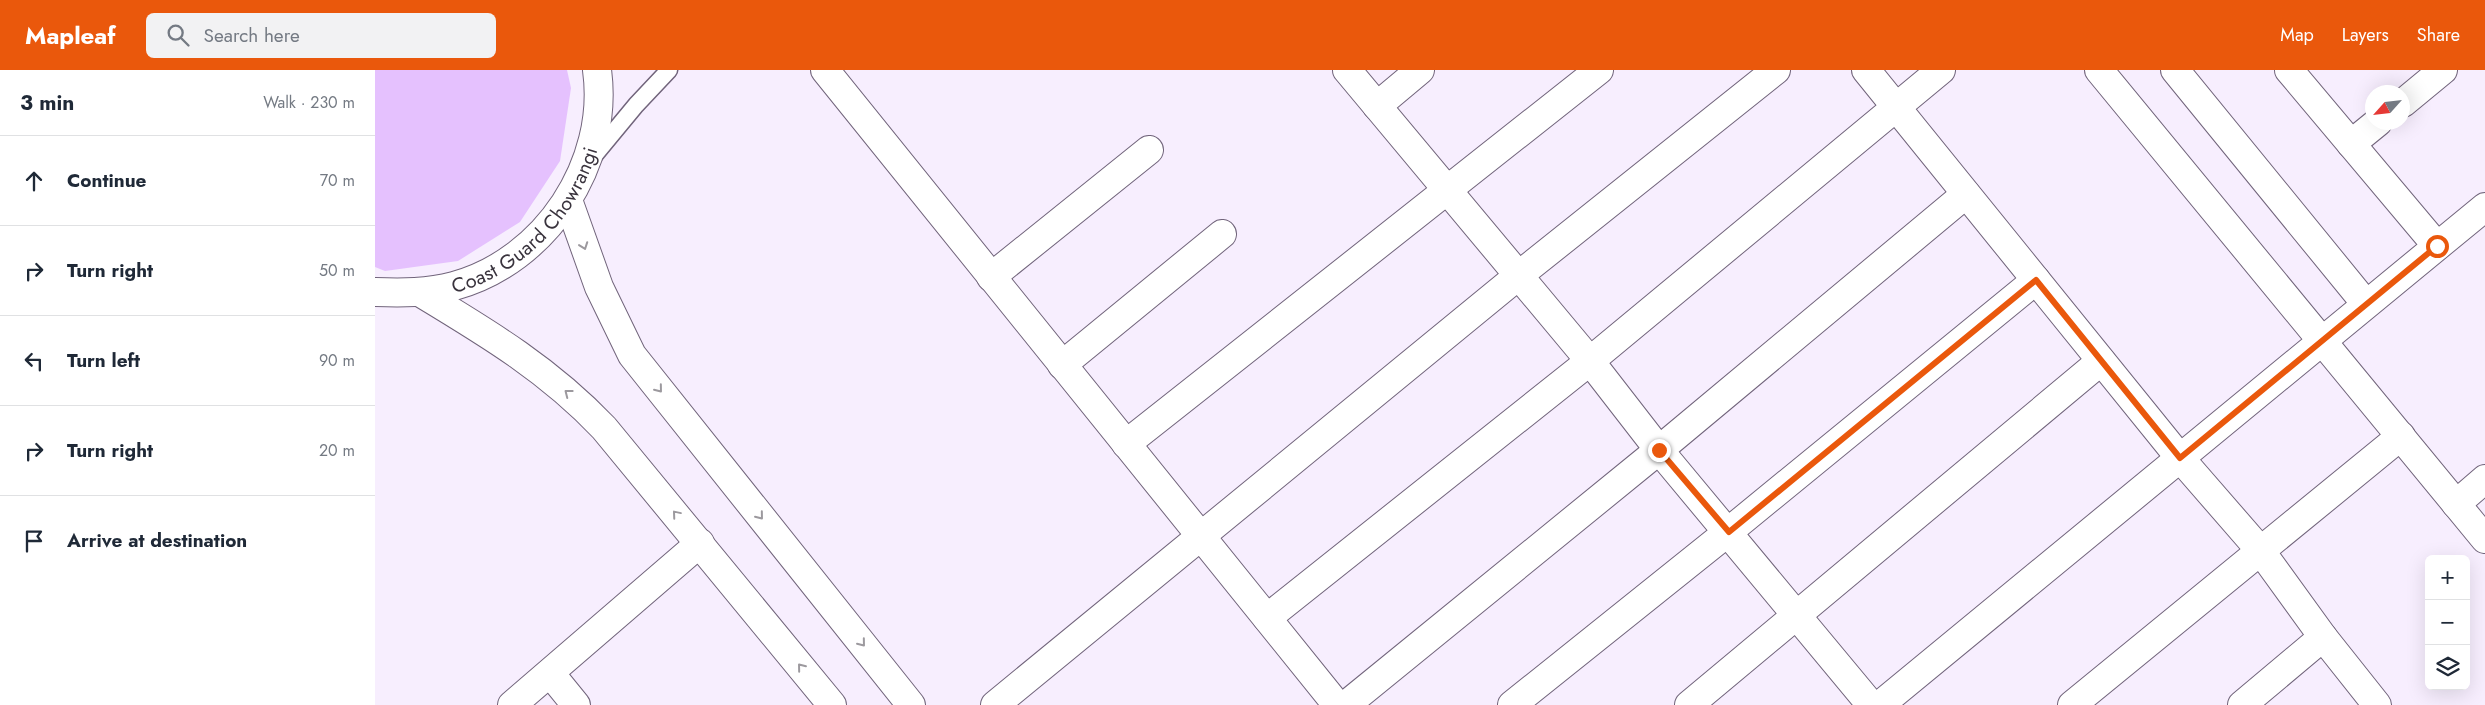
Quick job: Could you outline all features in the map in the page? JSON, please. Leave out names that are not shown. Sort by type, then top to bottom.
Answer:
[{"type":"street","name":"Coast Guard Chowrangi","points":[[375,292],[421,293],[455,286],[488,273],[518,254],[544,231],[568,200],[586,166],[597,125],[599,84],[597,70]]},
{"type":"street","points":[[825,70],[1337,705]]},
{"type":"street","points":[[1347,70],[1590,361],[1659,450],[1871,705]]},
{"type":"street","points":[[1377,106],[1420,70]]},
{"type":"street","points":[[1126,444],[1599,70]]},
{"type":"street","points":[[995,705],[1518,276],[1775,70]]},
{"type":"street","points":[[1866,70],[2180,458],[2260,550],[2323,637],[2377,705]]},
{"type":"street","points":[[1267,618],[1590,361],[1941,70]]},
{"type":"street","points":[[2099,70],[2485,539]]},
{"type":"street","points":[[2175,70],[2366,304]]},
{"type":"street","points":[[2289,70],[2437,246]]},
{"type":"street","points":[[2410,97],[2443,70]]},
{"type":"street","points":[[2351,144],[2368,130]]},
{"type":"street","points":[[991,277],[1149,150]]},
{"type":"street","points":[[1346,705],[1659,450],[1966,194]]},
{"type":"street","points":[[568,200],[599,287],[632,355],[911,705]]},
{"type":"street","points":[[1880,705],[2485,207]]},
{"type":"street","points":[[1062,364],[1222,234]]},
{"type":"street","points":[[1512,705],[1729,532],[2036,280]]},
{"type":"street","points":[[421,293],[505,343],[578,400],[604,428],[832,705]]},
{"type":"street","points":[[1689,705],[1798,616],[2101,361]]},
{"type":"street","points":[[2073,705],[2401,436]]},
{"type":"street","points":[[2456,504],[2485,479]]},
{"type":"street","points":[[512,705],[699,543]]},
{"type":"street","points":[[2242,705],[2323,637]]},
{"type":"street","points":[[550,673],[576,705]]},
{"type":"lane","points":[[586,166],[636,105],[669,70]]},
{"type":"shaded area","points":[[375,70],[567,70],[571,88],[560,161],[520,222],[458,261],[385,271],[375,267]]},
{"type":"route","points":[[1659,450],[1729,532],[2036,280],[2180,458],[2437,246]]}]
